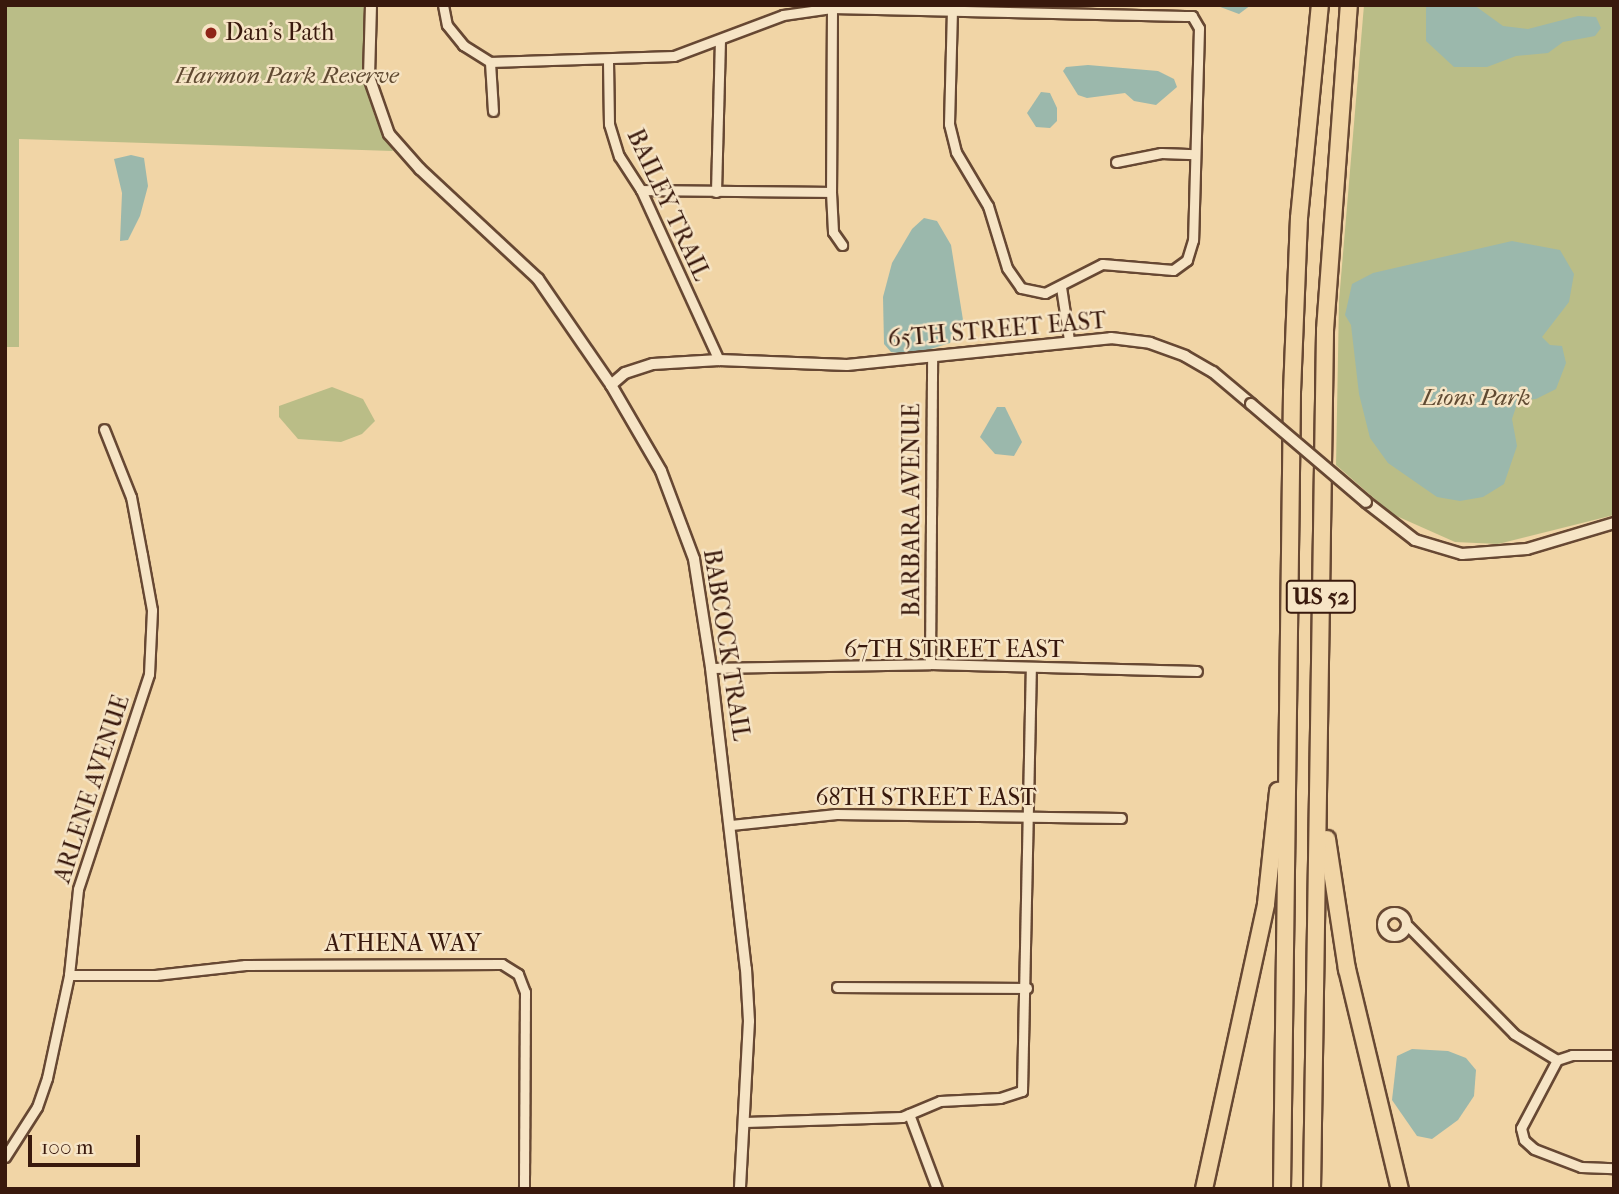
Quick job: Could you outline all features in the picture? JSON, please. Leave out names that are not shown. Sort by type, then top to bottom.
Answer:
[{"type":"highway","name":"US 52","points":[[1282,1189],[1286,744],[1295,304],[1320,5]]},
{"type":"highway","name":"US 52","points":[[1312,1189],[1325,316],[1349,5]]},
{"type":"highway","points":[[1204,1189],[1266,904],[1280,761],[1286,744]]},
{"type":"highway","points":[[1319,774],[1347,970],[1400,1189]]},
{"type":"street","name":"BABCOCK TRAIL","points":[[371,5],[369,76],[389,134],[420,169],[538,279],[611,385],[661,471],[680,515],[696,568],[711,668],[731,825],[749,1021],[740,1189]]},
{"type":"street","points":[[443,5],[447,25],[463,45],[490,62],[608,61],[674,56],[720,42],[783,15],[832,8],[952,10],[1196,19],[1194,240],[1187,260],[1173,270],[1102,264],[1045,293],[1021,288],[1007,268],[983,197],[956,152],[949,124],[952,10]]},
{"type":"street","points":[[832,8],[831,192],[833,232],[842,245]]},
{"type":"street","points":[[716,191],[720,42]]},
{"type":"street","name":"BAILEY TRAIL","points":[[608,61],[609,124],[619,156],[641,190],[719,360]]},
{"type":"street","points":[[490,62],[492,111]]},
{"type":"street","points":[[1116,162],[1161,153],[1195,154]]},
{"type":"street","points":[[641,190],[831,192]]},
{"type":"street","points":[[1061,287],[1069,340]]},
{"type":"street","name":"65TH STREET EAST","points":[[611,385],[625,373],[653,363],[719,360],[847,365],[1069,340],[1111,338],[1174,352],[1213,372],[1366,502],[1415,540],[1462,554],[1527,549],[1614,523]]},
{"type":"street","name":"BARBARA AVENUE","points":[[930,664],[932,357]]},
{"type":"street","name":"ARLENE AVENUE","points":[[5,1157],[37,1107],[69,975],[78,889],[149,674],[152,610],[131,497],[104,429]]},
{"type":"street","name":"67TH STREET EAST","points":[[711,668],[930,664],[1197,671]]},
{"type":"street","points":[[745,1122],[909,1114],[940,1101],[1000,1098],[1022,1091],[1027,988],[1031,667]]},
{"type":"street","name":"68TH STREET EAST","points":[[731,825],[836,814],[1121,818]]},
{"type":"street","points":[[1408,926],[1514,1034],[1558,1060]]},
{"type":"street","name":"ATHENA WAY","points":[[69,975],[155,975],[245,965],[502,964],[518,974],[525,992],[524,1189]]},
{"type":"street","points":[[837,987],[1027,988]]},
{"type":"street","points":[[1614,1055],[1572,1055],[1558,1060],[1523,1120],[1524,1140],[1575,1166],[1614,1168]]},
{"type":"street","points":[[909,1114],[937,1189]]},
{"type":"green space","name":"Harmon Park Reserve","points":[[5,5],[364,5],[363,78],[375,117],[393,151],[19,139],[19,347],[5,347]]},
{"type":"green space","name":"Lions Park","points":[[1364,5],[1614,5],[1614,515],[1498,544],[1455,542],[1392,514],[1336,465],[1339,301]]},
{"type":"green space","points":[[332,387],[363,399],[375,421],[362,434],[341,442],[298,439],[279,417],[279,406]]},
{"type":"shaded area","points":[[1215,5],[1251,5],[1239,14]]},
{"type":"shaded area","points":[[1426,5],[1474,5],[1503,26],[1528,29],[1578,16],[1596,17],[1601,28],[1595,36],[1563,42],[1548,53],[1516,56],[1487,67],[1454,67],[1426,41]]},
{"type":"shaded area","points":[[1088,65],[1158,71],[1174,79],[1177,87],[1156,105],[1134,101],[1125,93],[1087,98],[1078,95],[1063,71],[1066,67]]},
{"type":"shaded area","points":[[1041,92],[1050,93],[1057,108],[1057,121],[1050,128],[1036,127],[1027,113]]},
{"type":"shaded area","points":[[131,155],[144,158],[148,186],[140,216],[128,240],[120,241],[122,193],[114,159]]},
{"type":"shaded area","points":[[924,218],[937,221],[951,245],[963,320],[950,343],[911,355],[891,352],[884,344],[883,297],[892,263],[912,229]]},
{"type":"shaded area","points":[[1512,241],[1560,250],[1574,274],[1569,302],[1542,337],[1550,345],[1562,346],[1566,363],[1556,389],[1536,399],[1518,401],[1512,419],[1517,446],[1504,484],[1483,497],[1460,501],[1437,497],[1388,463],[1370,438],[1359,394],[1351,325],[1345,315],[1352,284],[1373,273]]},
{"type":"shaded area","points":[[997,407],[1005,407],[1022,442],[1014,456],[995,454],[980,437]]},
{"type":"shaded area","points":[[1412,1049],[1448,1051],[1466,1058],[1476,1070],[1474,1096],[1458,1120],[1432,1139],[1417,1136],[1392,1100],[1397,1056]]},
{"type":"place","name":"Dan's Path","points":[[211,33]]}]
